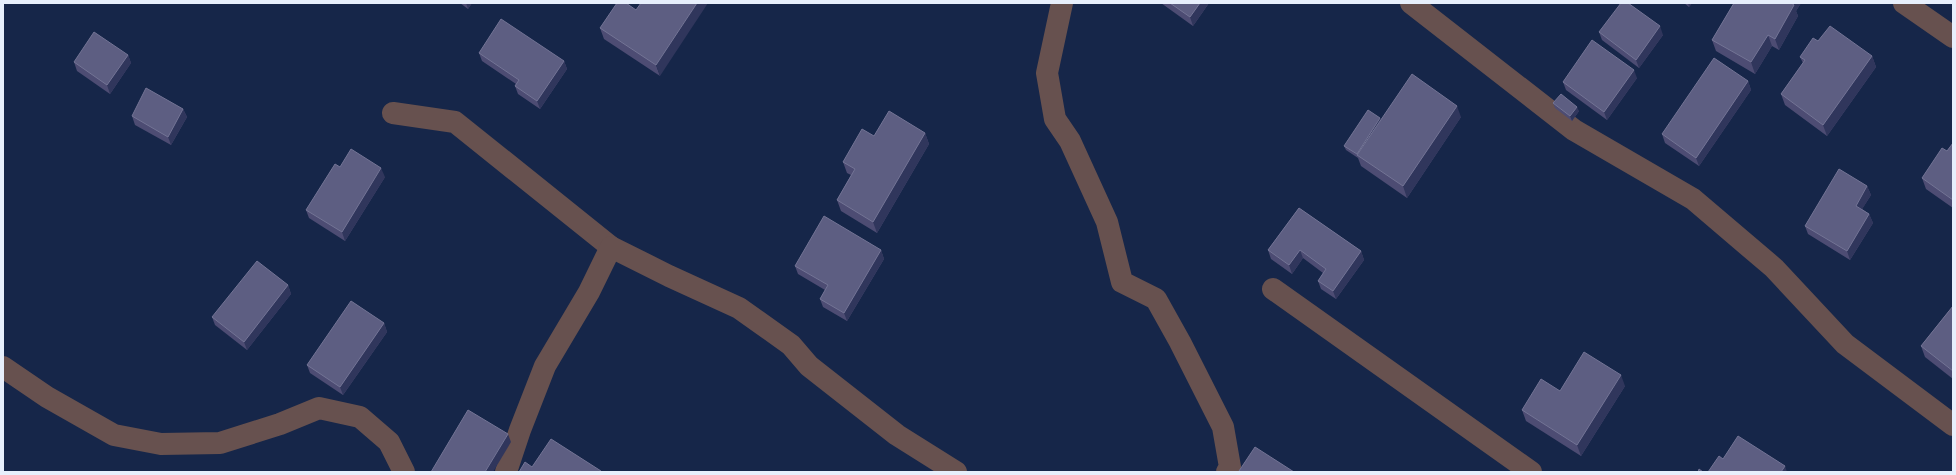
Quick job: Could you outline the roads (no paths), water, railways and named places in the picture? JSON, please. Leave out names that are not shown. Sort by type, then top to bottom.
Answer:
[{"type":"street","points":[[1062,3],[1047,73],[1056,119],[1070,141],[1107,222],[1122,282],[1156,299],[1180,342],[1223,427],[1230,467],[1227,472]]},
{"type":"street","points":[[1411,3],[1574,130],[1693,198],[1774,268],[1845,344],[1953,425]]},
{"type":"street","points":[[1904,3],[1953,37]]},
{"type":"street","points":[[393,112],[455,122],[611,247],[669,276],[739,308],[791,345],[809,366],[897,435],[956,472]]},
{"type":"street","points":[[506,472],[520,430],[546,366],[589,292],[611,247]]},
{"type":"street","points":[[1273,289],[1450,413],[1531,472]]},
{"type":"street","points":[[3,366],[47,397],[114,435],[161,444],[220,443],[280,424],[319,408],[360,416],[389,442],[404,472]]}]
